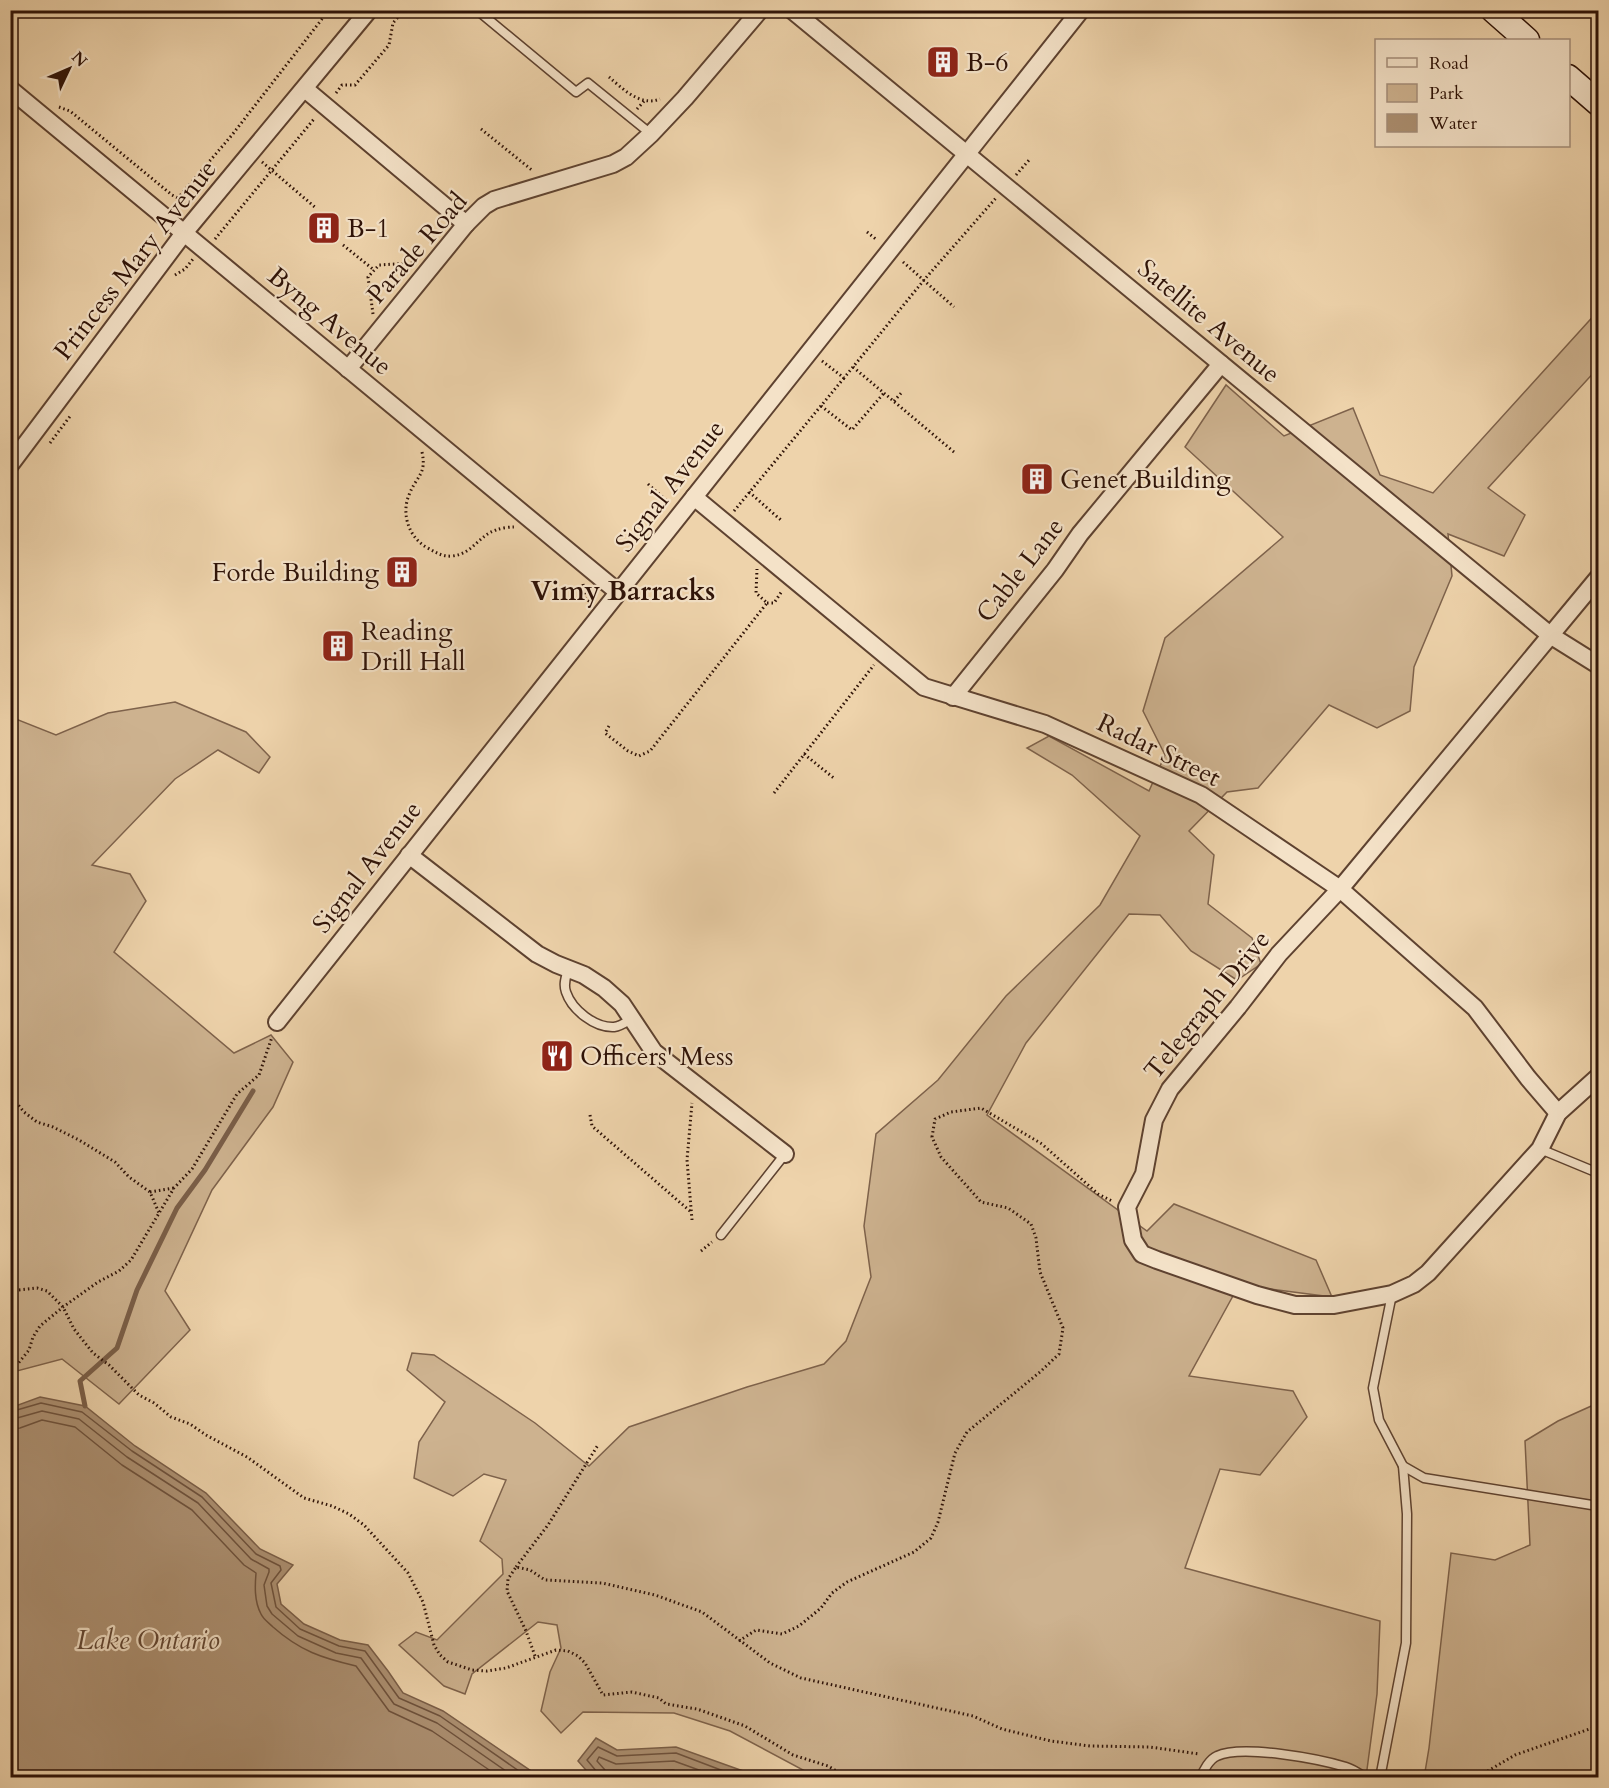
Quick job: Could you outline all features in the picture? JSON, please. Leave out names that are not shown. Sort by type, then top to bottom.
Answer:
[{"type":"main road","points":[[1493,10],[1526,39]]},
{"type":"main road","points":[[1570,77],[1599,103]]},
{"type":"street","name":"Princess Mary Avenue","points":[[10,465],[184,233],[369,10]]},
{"type":"street","name":"Parade Road","points":[[348,369],[466,224],[484,206],[494,200],[613,164],[626,157],[686,98],[760,10]]},
{"type":"street","name":"Satellite Avenue","points":[[792,10],[1550,635],[1599,665]]},
{"type":"street","name":"Signal Avenue","points":[[277,1022],[1081,10]]},
{"type":"street","name":"Byng Avenue","points":[[10,89],[184,233],[210,244],[348,369],[618,592]]},
{"type":"street","points":[[305,89],[466,224]]},
{"type":"street","name":"Cable Lane","points":[[953,697],[1080,534],[1221,364]]},
{"type":"street","name":"Radar Street","points":[[694,496],[924,687],[1045,724],[1202,795],[1340,889],[1417,954],[1475,1008],[1528,1078],[1558,1113]]},
{"type":"street","name":"Telegraph Drive","points":[[1127,1207],[1144,1174],[1154,1120],[1170,1089],[1279,954],[1340,889],[1599,578]]},
{"type":"street","points":[[409,855],[537,954],[584,975],[604,987],[621,1004],[654,1052],[785,1154]]},
{"type":"street","points":[[1127,1207],[1133,1240],[1142,1254],[1257,1295],[1295,1305],[1334,1305],[1392,1294],[1414,1284],[1428,1274],[1540,1149],[1558,1113],[1599,1077]]},
{"type":"lane","points":[[477,10],[576,92],[588,83],[651,134]]},
{"type":"lane","points":[[568,969],[566,993],[579,1011],[589,1019],[611,1027],[620,1026],[631,1019]]},
{"type":"lane","points":[[1540,1149],[1599,1173]]},
{"type":"lane","points":[[720,1235],[785,1154]]},
{"type":"lane","points":[[1380,1778],[1406,1643],[1407,1514],[1403,1466],[1379,1420],[1373,1388],[1392,1294]]},
{"type":"lane","points":[[1403,1466],[1424,1478],[1599,1506]]},
{"type":"lane","points":[[1201,1778],[1203,1771],[1216,1756],[1246,1751],[1318,1760],[1348,1768],[1366,1778]]},
{"type":"path","points":[[178,198],[232,135],[329,10]]},
{"type":"path","points":[[332,97],[342,85],[355,86],[389,45],[393,22],[404,10]]},
{"type":"path","points":[[609,77],[630,96],[656,101],[666,96]]},
{"type":"path","points":[[630,117],[646,99]]},
{"type":"path","points":[[54,108],[62,106],[70,111],[178,198],[197,217],[210,244]]},
{"type":"path","points":[[168,283],[210,244],[317,116]]},
{"type":"path","points":[[480,129],[537,174],[530,176]]},
{"type":"path","points":[[251,153],[316,208]]},
{"type":"path","points":[[733,512],[924,280],[1030,159]]},
{"type":"path","points":[[867,232],[954,307]]},
{"type":"path","points":[[343,245],[374,270]]},
{"type":"path","points":[[374,323],[368,277],[379,265],[413,263]]},
{"type":"path","points":[[810,351],[844,378]]},
{"type":"path","points":[[853,367],[954,452]]},
{"type":"path","points":[[894,401],[903,391]]},
{"type":"path","points":[[821,406],[852,430],[884,393]]},
{"type":"path","points":[[47,446],[74,411]]},
{"type":"path","points":[[648,484],[681,513]]},
{"type":"path","points":[[749,492],[782,521]]},
{"type":"path","points":[[764,570],[757,565],[756,593],[767,603],[774,603],[785,587]]},
{"type":"path","points":[[609,726],[605,733],[628,751],[639,756],[650,752],[767,603]]},
{"type":"path","points":[[774,793],[877,662]]},
{"type":"path","points":[[804,754],[835,780]]},
{"type":"path","points":[[16,1366],[29,1350],[40,1326],[63,1307],[98,1282],[119,1271],[131,1260],[174,1188],[192,1169],[237,1094],[259,1075],[277,1022]]},
{"type":"path","points":[[692,1220],[687,1160],[694,1083]]},
{"type":"path","points":[[10,1095],[24,1112],[37,1122],[53,1126],[115,1162],[129,1177],[150,1192],[159,1213]]},
{"type":"path","points":[[739,1641],[756,1630],[783,1634],[799,1626],[821,1608],[832,1593],[847,1582],[914,1552],[931,1538],[938,1522],[955,1453],[967,1432],[1059,1354],[1064,1328],[1040,1272],[1036,1239],[1031,1224],[1008,1208],[981,1202],[941,1156],[932,1137],[934,1119],[951,1112],[981,1108],[1042,1144],[1098,1194],[1127,1207]]},
{"type":"path","points":[[590,1115],[592,1126],[691,1212]]},
{"type":"path","points":[[150,1192],[174,1188]]},
{"type":"path","points":[[10,1291],[36,1288],[46,1291],[63,1307],[74,1329],[93,1353],[109,1365],[139,1395],[154,1403],[171,1417],[190,1424],[248,1457],[304,1498],[332,1506],[349,1514],[364,1525],[408,1573],[423,1602],[434,1645],[448,1662],[472,1670],[487,1671],[506,1668],[556,1650],[568,1651],[585,1663],[603,1695],[632,1692],[659,1698],[666,1704],[697,1709],[745,1726],[793,1755],[828,1766],[848,1778]]},
{"type":"path","points":[[535,1656],[507,1591],[508,1578],[548,1525],[598,1445]]},
{"type":"path","points":[[516,1567],[530,1570],[545,1580],[602,1583],[655,1595],[702,1612],[770,1664],[801,1677],[973,1716],[1002,1729],[1051,1742],[1090,1746],[1150,1747],[1216,1756]]},
{"type":"path","points":[[1476,1778],[1515,1755],[1599,1726]]},
{"type":"green space","points":[[1598,311],[1598,368],[1488,488],[1525,515],[1504,556],[1448,534],[1452,576],[1414,667],[1410,711],[1377,728],[1329,705],[1258,788],[1227,792],[1189,831],[1214,855],[1208,904],[1252,938],[1261,964],[1237,980],[1191,951],[1160,915],[1129,914],[1026,1043],[987,1115],[1147,1231],[1174,1204],[1316,1260],[1332,1297],[1239,1285],[1189,1376],[1293,1391],[1307,1417],[1260,1475],[1220,1469],[1185,1568],[1380,1621],[1377,1694],[1366,1777],[816,1777],[730,1731],[674,1713],[583,1712],[561,1733],[541,1711],[550,1672],[561,1648],[557,1625],[538,1622],[472,1674],[465,1694],[444,1686],[399,1645],[416,1632],[437,1640],[503,1574],[502,1559],[480,1541],[506,1480],[484,1474],[453,1496],[414,1478],[419,1442],[445,1402],[407,1370],[412,1353],[434,1355],[535,1423],[589,1466],[629,1427],[824,1364],[846,1341],[871,1277],[864,1226],[876,1134],[938,1080],[1006,996],[1100,905],[1140,836],[1072,775],[1027,748],[1049,736],[1149,791],[1165,755],[1143,711],[1165,638],[1283,537],[1185,447],[1226,385],[1284,436],[1353,408],[1380,475],[1433,493]]},
{"type":"green space","points":[[175,702],[246,732],[270,757],[259,773],[218,750],[175,779],[92,865],[130,874],[146,901],[114,952],[234,1053],[271,1035],[293,1062],[273,1107],[212,1190],[165,1291],[190,1330],[119,1404],[62,1359],[17,1371],[11,1366],[11,717],[56,735],[108,713]]},
{"type":"green space","points":[[1598,1403],[1598,1777],[1424,1778],[1451,1553],[1495,1560],[1530,1545],[1525,1441],[1558,1421]]},
{"type":"water","name":"Lake Ontario","points":[[40,1397],[85,1406],[135,1446],[206,1493],[260,1549],[293,1565],[277,1584],[281,1604],[304,1624],[340,1640],[368,1645],[403,1693],[443,1711],[540,1777],[11,1777],[11,1405],[13,1407]]},
{"type":"water","points":[[596,1738],[617,1750],[676,1747],[760,1777],[592,1777],[578,1761]]},
{"type":"waterway","points":[[85,1406],[80,1381],[117,1348],[137,1290],[177,1208],[205,1170],[253,1091]]},
{"type":"place","name":"B-6","points":[[943,62]]},
{"type":"place","name":"B-1","points":[[324,228]]},
{"type":"place","name":"Genet Building","points":[[1037,479]]},
{"type":"place","name":"Forde Building","points":[[402,572]]},
{"type":"place","name":"Reading Drill Hall","points":[[338,646]]},
{"type":"place","name":"Officers' Mess","points":[[557,1056]]},
{"type":"district","name":"Vimy Barracks","points":[[623,591]]}]
